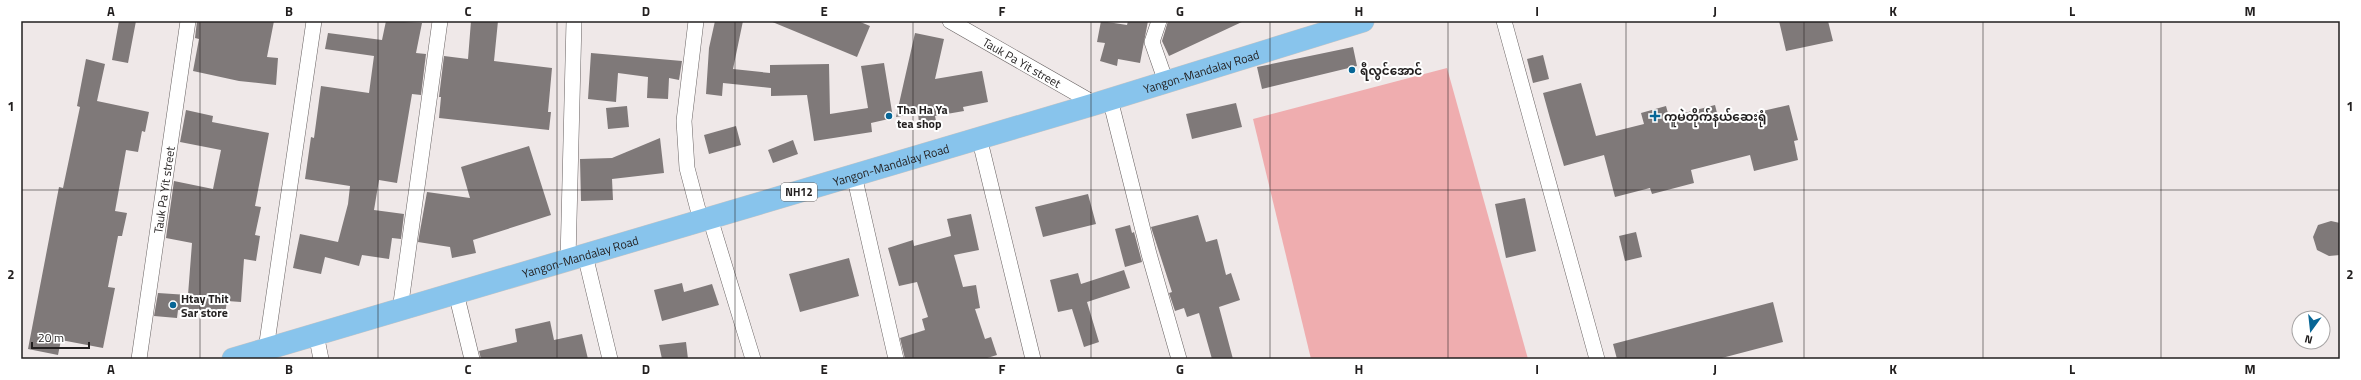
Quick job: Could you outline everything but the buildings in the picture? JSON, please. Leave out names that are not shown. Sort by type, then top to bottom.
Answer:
[{"type":"highway","name":"Yangon-Mandalay Road","points":[[233,359],[979,137],[1103,102],[1363,21]]},
{"type":"street","name":"Tauk Pa Yit street","points":[[139,359],[188,21]]},
{"type":"street","points":[[266,349],[314,21]]},
{"type":"street","points":[[400,310],[440,21]]},
{"type":"street","points":[[574,21],[576,258],[610,359]]},
{"type":"street","points":[[696,21],[684,121],[687,168],[754,359]]},
{"type":"street","name":"Tauk Pa Yit street","points":[[950,21],[1103,102]]},
{"type":"street","points":[[1159,21],[1152,42],[1166,82]]},
{"type":"street","points":[[1504,21],[1597,359]]},
{"type":"street","points":[[1103,102],[1179,359]]},
{"type":"street","points":[[979,137],[1033,359]]},
{"type":"street","points":[[854,175],[896,359]]},
{"type":"street","points":[[456,293],[472,359]]},
{"type":"street","points":[[316,334],[321,359]]},
{"type":"shaded area","points":[[1447,68],[1528,359],[1311,359],[1253,119]]},
{"type":"place","name":"ရီလွင်အောင်","points":[[1352,70]]},
{"type":"place","name":"Tha Ha Ya tea shop","points":[[889,116]]},
{"type":"place","name":"ကူမဲတိုက်နယ်ဆေးရုံ","points":[[1655,116]]},
{"type":"place","name":"Htay Thit Sar store","points":[[173,305]]}]
